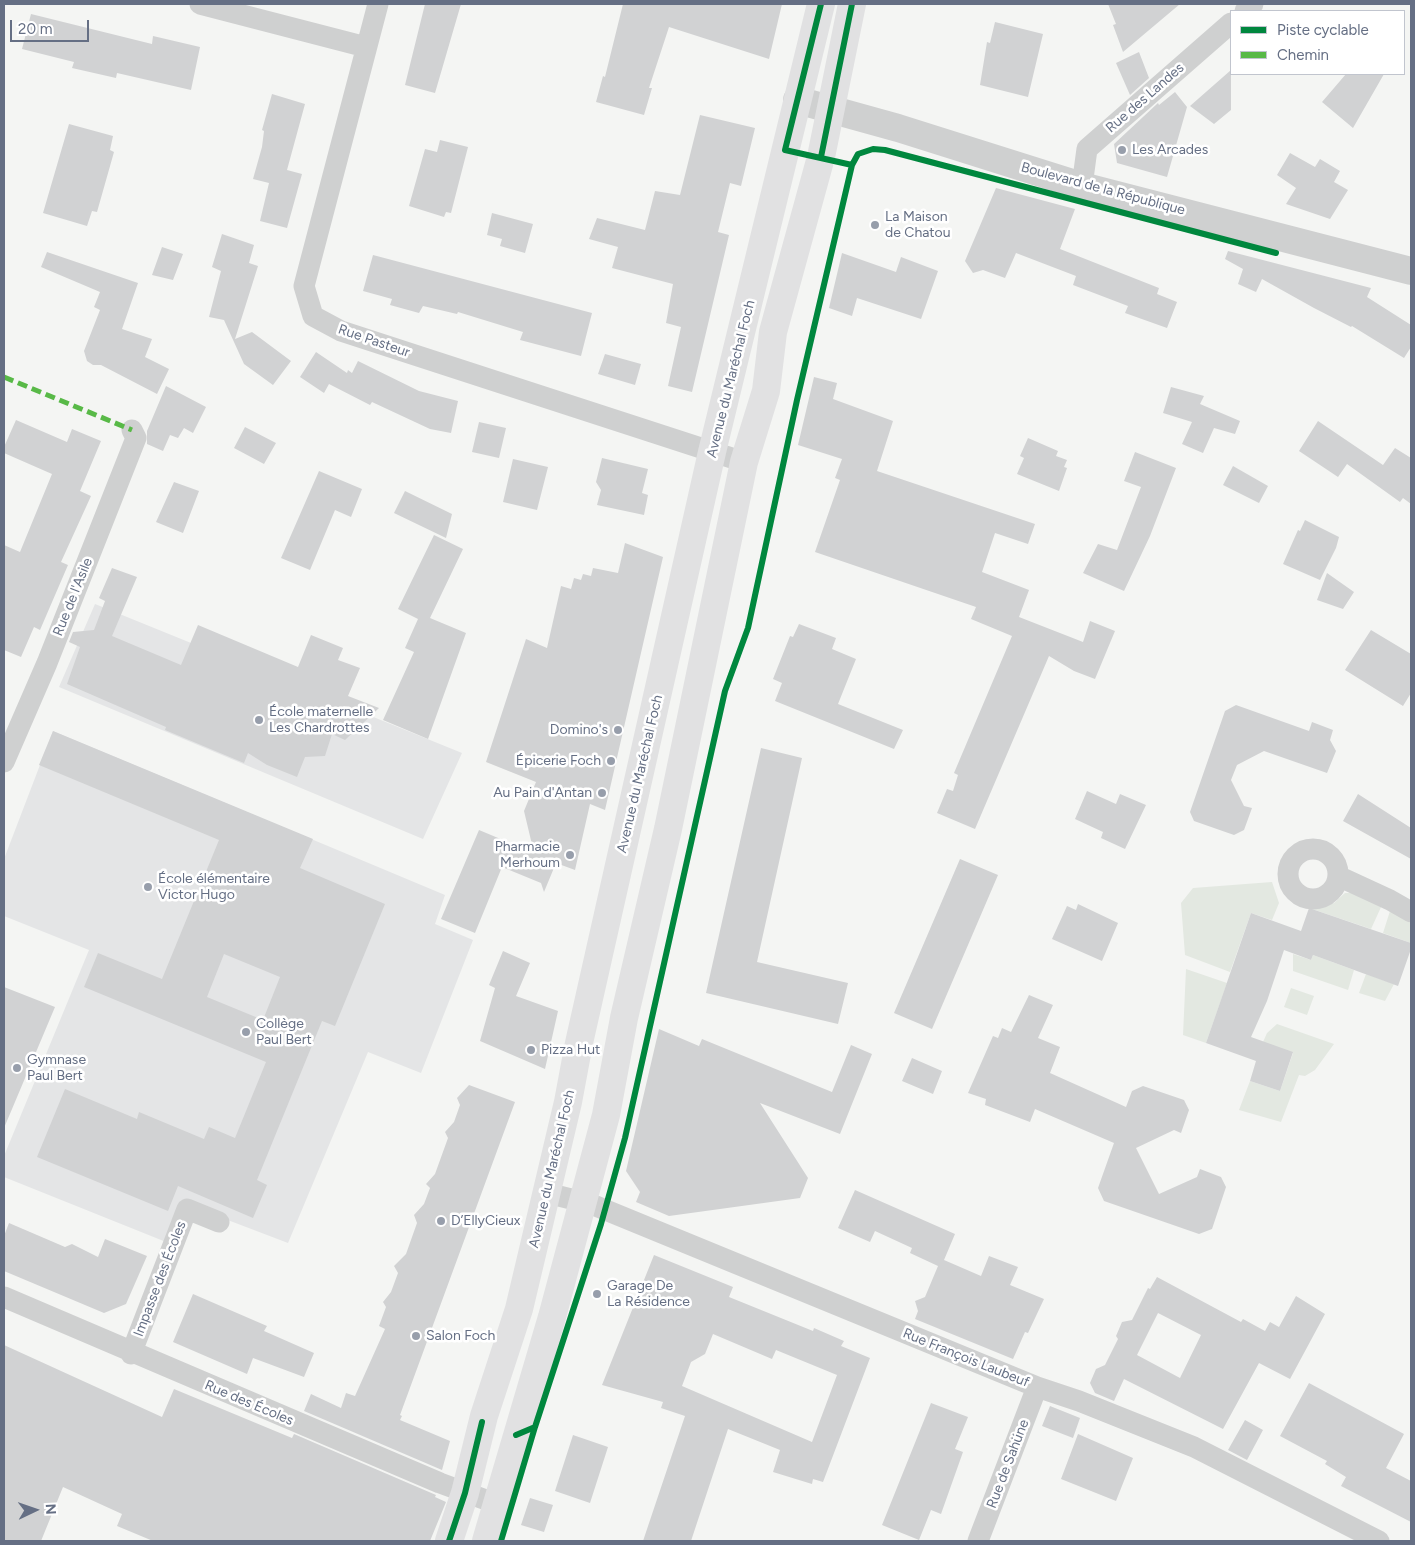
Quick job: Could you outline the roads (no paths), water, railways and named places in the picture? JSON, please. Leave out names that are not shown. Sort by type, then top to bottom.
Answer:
[{"type":"main road","points":[[486,1541],[606,1115],[624,1018],[668,829],[744,462],[766,391],[773,332],[821,157],[852,4]]},
{"type":"main road","points":[[820,11],[822,85],[831,109]]},
{"type":"main road","name":"Avenue du Maréchal Foch","points":[[449,1541],[465,1493],[484,1416],[519,1309],[547,1193],[712,452],[820,11]]},
{"type":"street","points":[[200,4],[366,47]]},
{"type":"street","name":"Rue Pasteur","points":[[378,4],[304,286],[313,316],[341,331],[744,462]]},
{"type":"street","name":"Rue des Landes","points":[[1082,186],[1087,149],[1230,24]]},
{"type":"street","name":"Boulevard de la République","points":[[797,100],[1082,186],[1411,271]]},
{"type":"street","name":"Rue de l'Asile","points":[[4,762],[44,671],[136,438],[132,430]]},
{"type":"street","points":[[1338,876],[1411,912]]},
{"type":"street","name":"Rue François Laubeuf","points":[[547,1193],[583,1202],[1037,1387],[1194,1448],[1378,1541]]},
{"type":"street","name":"Impasse des Écoles","points":[[132,1354],[187,1210],[219,1222]]},
{"type":"street","name":"Rue des Écoles","points":[[4,1297],[132,1354],[465,1493],[497,1504]]},
{"type":"street","name":"Rue de Sahüne","points":[[978,1541],[1037,1387]]},
{"type":"place","name":"Les Arcades","points":[[1122,150]]},
{"type":"place","name":"La Maison de Chatou","points":[[875,225]]},
{"type":"place","name":"École maternelle Les Chardrottes","points":[[259,720]]},
{"type":"place","name":"Domino's","points":[[618,730]]},
{"type":"place","name":"Épicerie Foch","points":[[611,761]]},
{"type":"place","name":"Au Pain d'Antan","points":[[602,793]]},
{"type":"place","name":"Pharmacie Merhoum","points":[[570,855]]},
{"type":"place","name":"École élémentaire Victor Hugo","points":[[148,887]]},
{"type":"place","name":"Collège Paul Bert","points":[[246,1032]]},
{"type":"place","name":"Pizza Hut","points":[[531,1050]]},
{"type":"place","name":"Gymnase Paul Bert","points":[[17,1068]]},
{"type":"place","name":"D’EllyCieux","points":[[441,1221]]},
{"type":"place","name":"Garage De La Résidence","points":[[597,1294]]},
{"type":"place","name":"Salon Foch","points":[[416,1336]]}]
